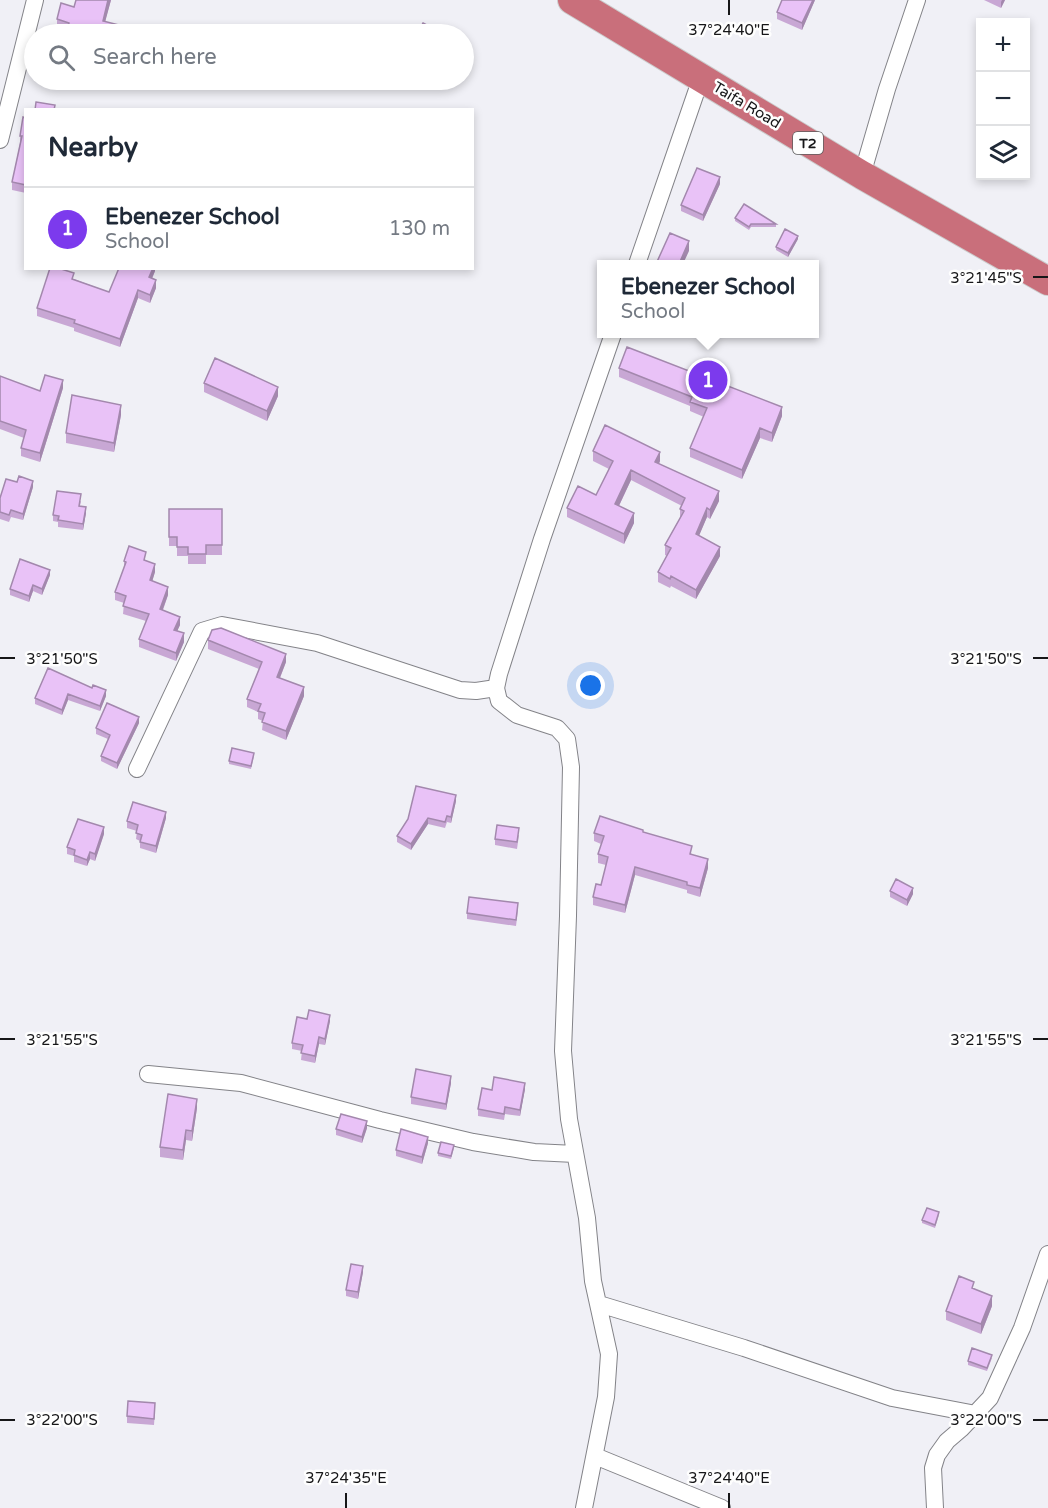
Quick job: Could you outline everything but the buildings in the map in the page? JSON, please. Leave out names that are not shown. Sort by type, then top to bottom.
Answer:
[{"type":"highway","name":"Taifa Road","points":[[572,0],[862,175],[1048,281]]},
{"type":"street","points":[[29,24],[35,0]]},
{"type":"street","points":[[862,175],[887,89],[917,0]]},
{"type":"street","points":[[0,140],[24,44]]},
{"type":"street","points":[[638,260],[701,78]]},
{"type":"street","points":[[584,1508],[609,1374],[609,1354],[593,1281],[587,1218],[568,1119],[563,1051],[571,767],[567,739],[557,728],[517,716],[499,701],[496,688],[542,539],[611,338]]},
{"type":"street","points":[[137,769],[202,631],[222,625],[317,643],[460,690],[477,691],[496,688]]},
{"type":"street","points":[[148,1074],[241,1083],[473,1142],[534,1152],[575,1154]]},
{"type":"street","points":[[935,1508],[933,1468],[937,1455],[947,1441],[990,1398],[1023,1328],[1048,1254]]},
{"type":"street","points":[[599,1304],[744,1348],[892,1398],[976,1414]]},
{"type":"street","points":[[595,1456],[722,1508]]},
{"type":"place","name":"Ebenezer School","points":[[708,380]]}]
